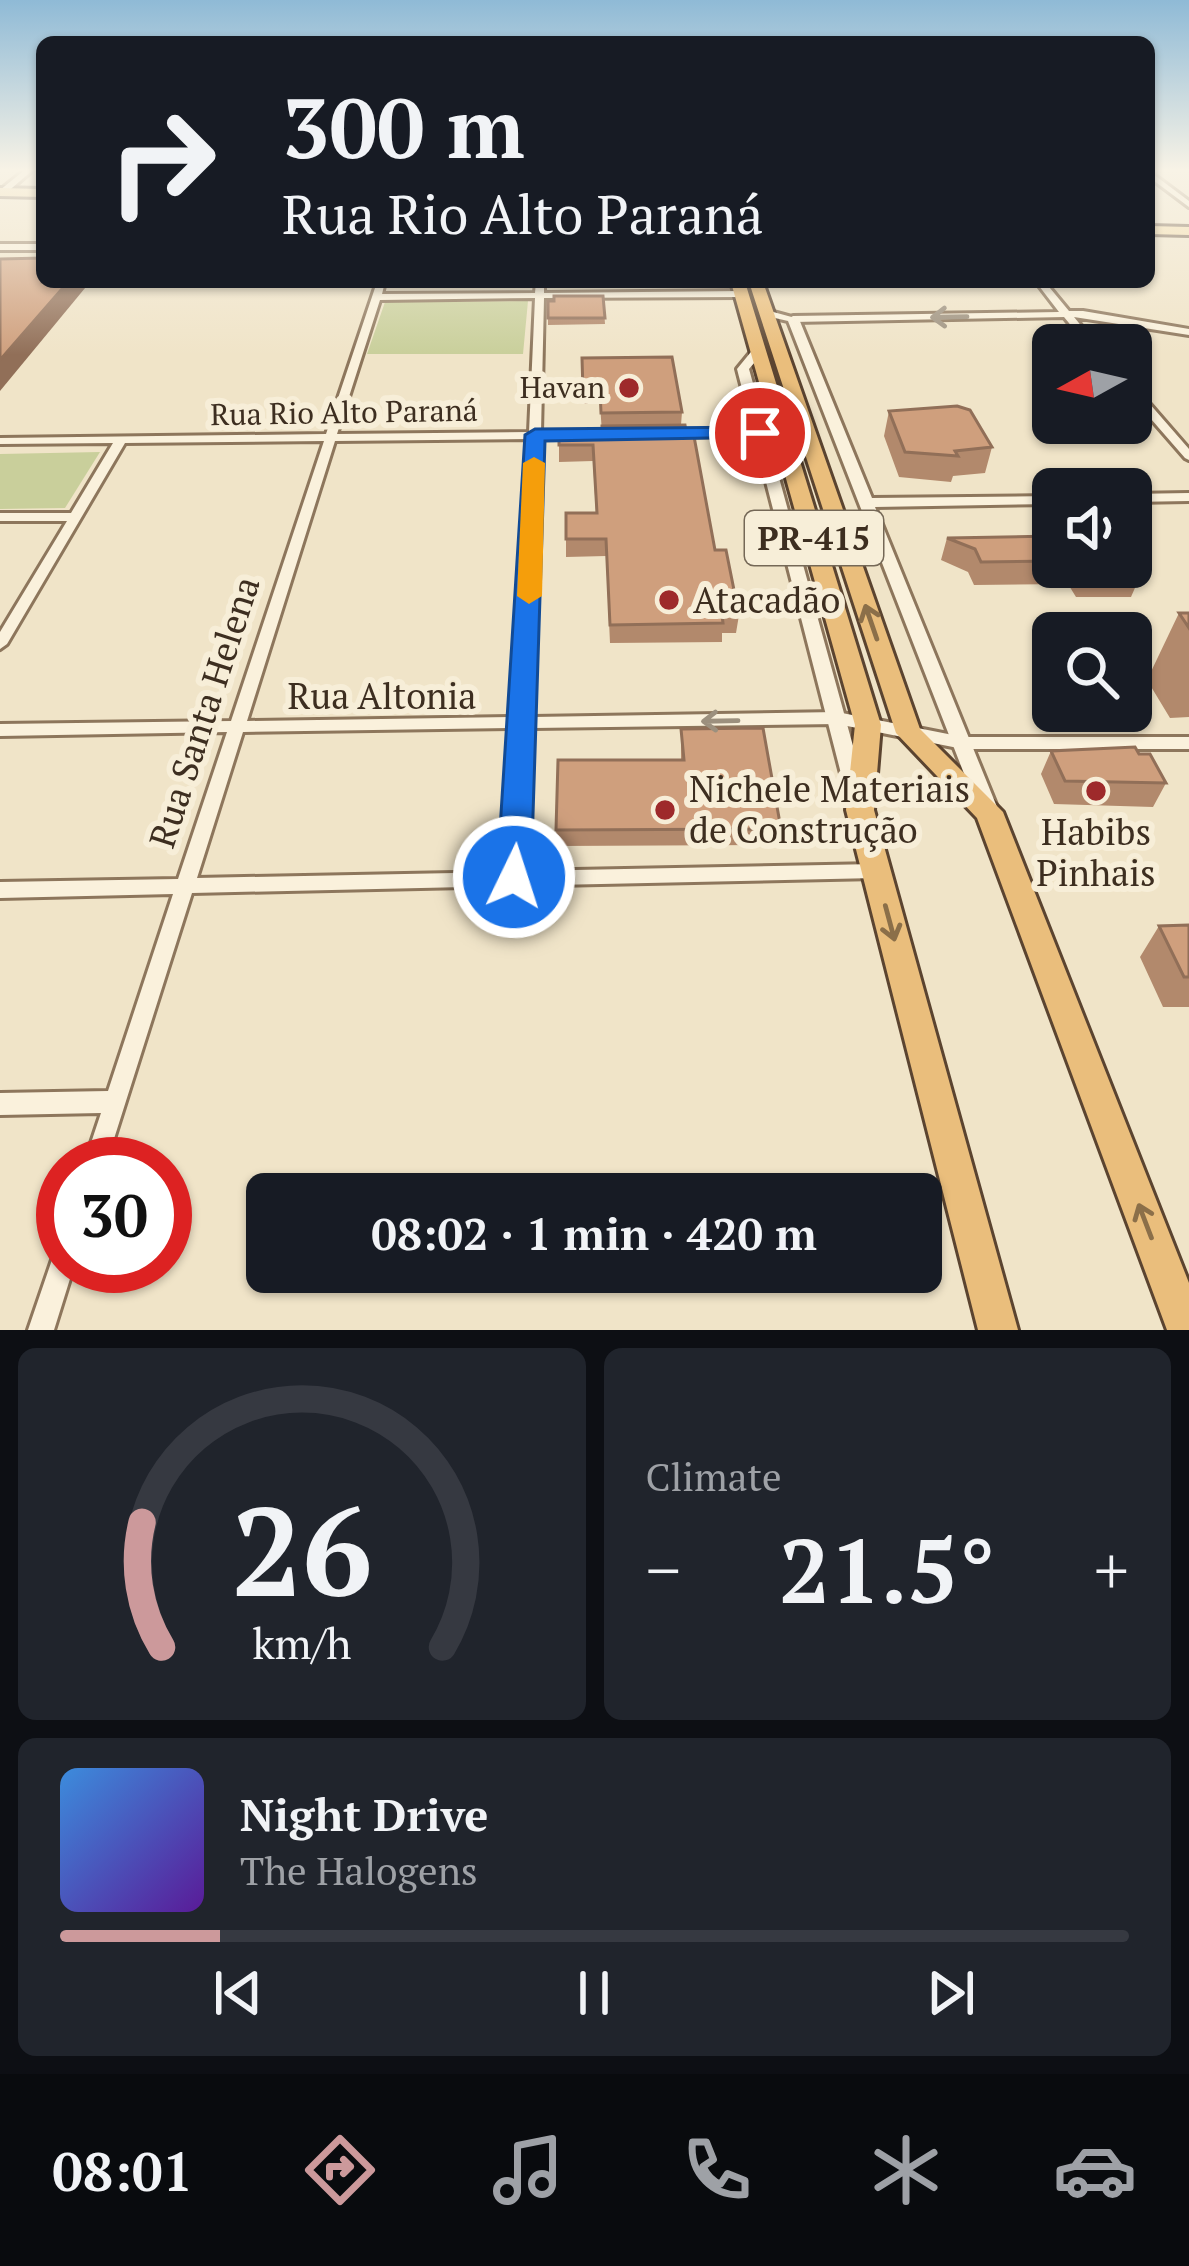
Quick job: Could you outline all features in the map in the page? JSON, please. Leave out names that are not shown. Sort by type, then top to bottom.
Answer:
[{"type":"highway","name":"PR-415","points":[[745,288],[758,350],[868,725],[860,810]]},
{"type":"highway","name":"PR-415","points":[[747,288],[766,313],[909,733],[989,812]]},
{"type":"highway","points":[[860,810],[998,1330]]},
{"type":"highway","points":[[989,812],[1187,1330]]},
{"type":"street","points":[[0,247],[36,247]]},
{"type":"street","points":[[378,290],[608,288]]},
{"type":"street","points":[[1045,288],[1074,324]]},
{"type":"street","points":[[514,877],[525,725],[540,289]]},
{"type":"street","name":"Rua Santa Helena","points":[[104,1137],[378,290]]},
{"type":"street","points":[[766,313],[793,320],[1066,315],[1189,332]]},
{"type":"street","points":[[793,320],[989,812]]},
{"type":"street","points":[[758,350],[743,369],[860,810]]},
{"type":"street","points":[[1152,413],[1189,456]]},
{"type":"street","points":[[670,434],[760,433]]},
{"type":"street","name":"Rua Rio Alto Paraná","points":[[0,441],[604,435]]},
{"type":"street","points":[[0,644],[121,440]]},
{"type":"street","points":[[1152,497],[1189,496]]},
{"type":"street","points":[[867,503],[1032,500]]},
{"type":"street","points":[[0,517],[76,517]]},
{"type":"street","points":[[0,609],[22,609]]},
{"type":"street","name":"Rua Altonia","points":[[0,730],[837,718],[963,743],[1189,743]]},
{"type":"street","points":[[0,890],[876,871]]},
{"type":"street","points":[[0,1104],[115,1102]]},
{"type":"street","points":[[41,1330],[53,1293]]},
{"type":"green space","points":[[528,301],[523,354],[367,354],[385,302]]},
{"type":"green space","points":[[100,452],[65,508],[0,509],[0,454]]},
{"type":"building","points":[[36,258],[36,288],[63,288],[0,360],[0,259]]},
{"type":"building","points":[[554,296],[603,296],[605,318],[548,318],[548,301],[554,301]]},
{"type":"building","name":"Havan","points":[[672,357],[682,412],[601,413],[600,390],[583,391],[582,358]]},
{"type":"building","points":[[957,406],[970,410],[992,447],[955,451],[958,456],[905,452],[889,411]]},
{"type":"building","points":[[685,425],[686,431],[693,431],[715,550],[726,550],[739,615],[722,615],[723,623],[610,625],[606,539],[566,539],[566,513],[597,513],[593,445],[559,445],[559,433],[602,433],[602,426]]},
{"type":"building","points":[[1032,536],[1032,561],[981,562],[975,549],[947,538]]},
{"type":"building","name":"Nichele Materiais de Construção","points":[[763,728],[781,829],[556,830],[558,760],[684,760],[681,729]]},
{"type":"building","points":[[1135,747],[1139,754],[1150,754],[1166,783],[1065,781],[1051,751]]},
{"type":"building","points":[[1189,925],[1189,977],[1184,977],[1159,926]]},
{"type":"slow traffic","points":[[529,596],[534,463]]},
{"type":"place","name":"Havan","points":[[629,388]]},
{"type":"place","name":"Atacadão","points":[[669,600]]},
{"type":"place","name":"Habibs Pinhais","points":[[1096,791]]},
{"type":"place","name":"Nichele Materiais de Construção","points":[[665,810]]},
{"type":"route","points":[[514,877],[525,725],[535,435],[760,433]]}]
